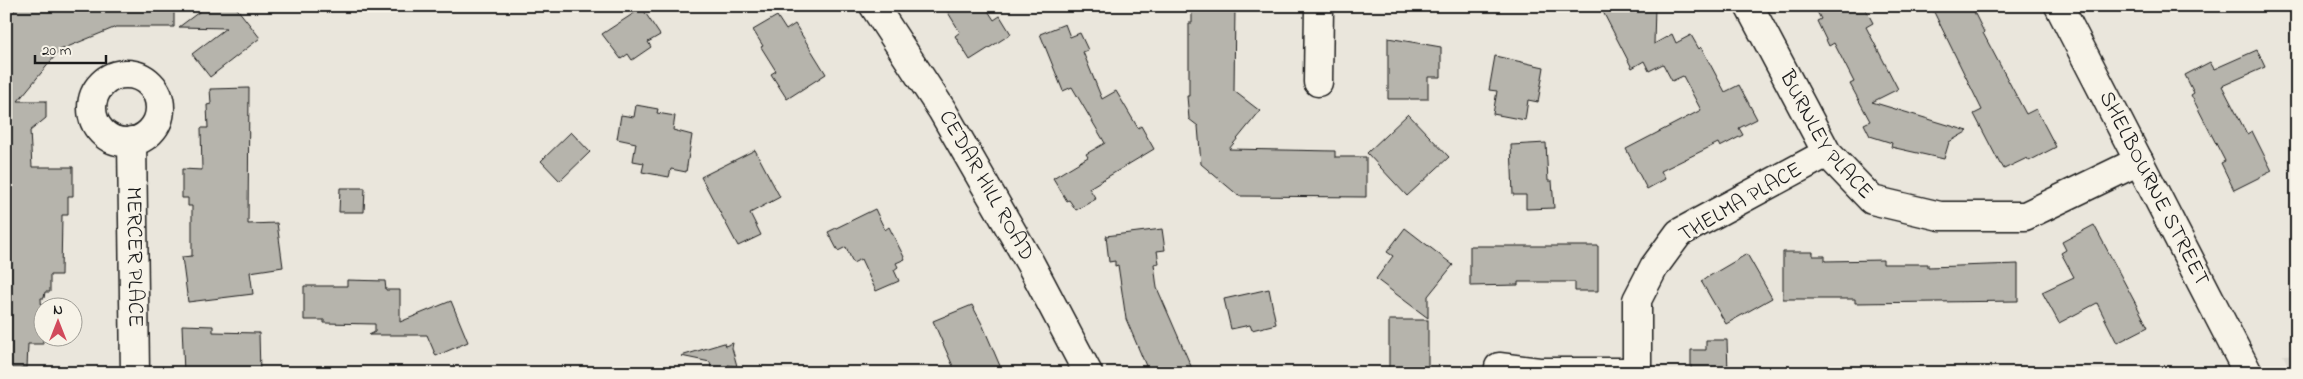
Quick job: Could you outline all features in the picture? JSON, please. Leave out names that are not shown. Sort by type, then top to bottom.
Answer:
[{"type":"street","name":"CEDAR HILL ROAD","points":[[874,6],[942,110],[1030,263],[1088,373]]},
{"type":"street","points":[[1318,6],[1318,82]]},
{"type":"street","name":"BURNLEY PLACE","points":[[1749,6],[1827,153],[1872,200],[1940,216],[2024,216],[2139,161]]},
{"type":"street","name":"SHELBOURNE STREET","points":[[2059,6],[2248,373]]},
{"type":"street","name":"MERCER PLACE","points":[[132,141],[135,373]]},
{"type":"street","name":"THELMA PLACE","points":[[1637,373],[1637,300],[1654,267],[1679,233],[1827,153]]},
{"type":"street","points":[[1499,367],[1538,372],[1637,373]]},
{"type":"shaded area","points":[[2297,354],[2297,373],[2292,373],[2283,355]]},
{"type":"building","points":[[18,6],[174,6],[174,27],[116,27],[60,50],[18,101],[46,101],[46,118],[30,131],[32,167],[73,167],[73,196],[68,196],[68,215],[62,215],[61,275],[50,275],[50,292],[45,292],[44,296],[32,296],[32,344],[28,344],[27,368],[13,368],[6,361],[6,21]]},
{"type":"building","points":[[207,6],[235,6],[260,38],[210,77],[192,54],[226,28],[179,27]]},
{"type":"building","points":[[944,6],[985,6],[994,20],[1000,16],[1011,34],[970,60],[955,36],[960,32]]},
{"type":"building","points":[[1192,6],[1235,6],[1234,91],[1260,111],[1229,149],[1335,151],[1335,157],[1366,157],[1366,197],[1239,196],[1201,164],[1198,126],[1189,119],[1187,96],[1189,96],[1189,23],[1192,23]]},
{"type":"building","points":[[1600,6],[1655,6],[1654,44],[1672,34],[1676,43],[1691,35],[1699,49],[1701,47],[1725,92],[1739,85],[1757,119],[1739,128],[1743,135],[1720,147],[1718,143],[1661,171],[1665,179],[1647,189],[1626,149],[1701,110],[1683,76],[1672,81],[1663,64],[1649,71],[1644,61],[1632,68]]},
{"type":"building","points":[[1814,6],[1864,6],[1873,23],[1866,27],[1898,89],[1872,102],[1968,131],[1949,142],[1944,159],[1891,147],[1892,143],[1870,136],[1864,124],[1870,121],[1850,84],[1854,82],[1834,43],[1829,46],[1817,21],[1821,19]]},
{"type":"building","points":[[1931,6],[1971,6],[1983,33],[2026,114],[2036,109],[2056,147],[2029,161],[2027,158],[2004,169],[1974,114],[1982,110]]},
{"type":"building","points":[[642,8],[660,35],[648,42],[651,47],[632,60],[628,54],[621,59],[602,34]]},
{"type":"building","points":[[777,16],[786,30],[795,24],[826,74],[787,99],[771,74],[776,71],[753,30]]},
{"type":"building","points":[[1065,24],[1070,37],[1080,33],[1088,50],[1083,52],[1102,99],[1116,91],[1138,128],[1141,126],[1154,149],[1089,188],[1096,199],[1076,210],[1069,200],[1067,201],[1053,178],[1088,157],[1086,154],[1105,143],[1072,87],[1063,91],[1040,34]]},
{"type":"building","points":[[1388,38],[1441,47],[1441,77],[1428,77],[1428,99],[1388,99]]},
{"type":"building","points":[[2257,50],[2265,67],[2222,86],[2247,134],[2252,131],[2272,171],[2234,190],[2221,163],[2225,161],[2191,95],[2194,93],[2185,75],[2210,62],[2214,69]]},
{"type":"building","points":[[1495,56],[1544,67],[1538,102],[1528,100],[1525,120],[1493,114],[1497,91],[1489,90]]},
{"type":"building","points":[[249,88],[248,224],[277,223],[283,267],[250,272],[253,294],[188,302],[182,257],[192,256],[192,206],[188,206],[188,198],[182,198],[182,169],[202,170],[201,128],[208,128],[207,105],[211,104],[210,89]]},
{"type":"building","points":[[636,105],[658,109],[657,113],[675,116],[673,130],[692,135],[686,172],[671,169],[669,177],[642,172],[644,163],[633,161],[636,143],[617,139],[621,115],[634,117]]},
{"type":"building","points":[[1408,114],[1449,157],[1407,196],[1367,153]]},
{"type":"building","points":[[571,132],[590,152],[560,181],[541,161]]},
{"type":"building","points":[[1546,143],[1548,181],[1552,181],[1554,208],[1526,209],[1526,195],[1513,195],[1511,145]]},
{"type":"building","points":[[755,150],[780,197],[750,213],[761,235],[738,246],[701,177]]},
{"type":"building","points":[[340,188],[365,188],[364,212],[339,212]]},
{"type":"building","points":[[875,209],[885,230],[889,227],[905,259],[896,263],[898,267],[894,270],[899,281],[876,291],[861,259],[853,263],[846,247],[838,251],[828,232]]},
{"type":"building","points":[[2094,225],[2148,327],[2117,343],[2097,303],[2059,323],[2042,292],[2074,277],[2061,253],[2066,250],[2062,242]]},
{"type":"building","points":[[1405,228],[1453,265],[1428,296],[1428,318],[1376,279],[1393,256],[1387,252]]},
{"type":"building","points":[[1162,229],[1165,250],[1157,251],[1159,263],[1154,264],[1157,288],[1194,373],[1149,373],[1126,319],[1118,265],[1115,266],[1115,261],[1109,262],[1106,236]]},
{"type":"building","points":[[1470,246],[1598,246],[1598,291],[1575,291],[1575,282],[1518,282],[1518,285],[1470,286]]},
{"type":"building","points":[[1783,252],[1813,252],[1813,256],[1825,256],[1825,261],[1883,260],[1883,264],[1928,264],[1928,267],[2018,264],[2018,301],[1855,303],[1855,299],[1783,299]]},
{"type":"building","points":[[1747,254],[1772,298],[1726,324],[1701,281]]},
{"type":"building","points":[[347,280],[385,281],[386,290],[400,290],[400,322],[451,301],[468,342],[436,356],[427,335],[369,335],[375,332],[375,324],[324,323],[324,320],[304,320],[304,286],[347,286]]},
{"type":"building","points":[[1269,289],[1276,324],[1252,330],[1250,325],[1231,329],[1224,299]]},
{"type":"building","points":[[972,305],[1003,373],[956,373],[933,321]]},
{"type":"building","points":[[1389,320],[1428,320],[1428,371],[1389,371]]},
{"type":"building","points":[[182,325],[213,326],[213,332],[259,333],[260,373],[184,373]]},
{"type":"building","points":[[1706,340],[1727,340],[1728,373],[1691,373],[1691,350],[1706,350]]},
{"type":"building","points":[[724,343],[725,346],[733,343],[732,348],[737,366],[728,365],[726,373],[712,373],[710,362],[681,356]]}]
